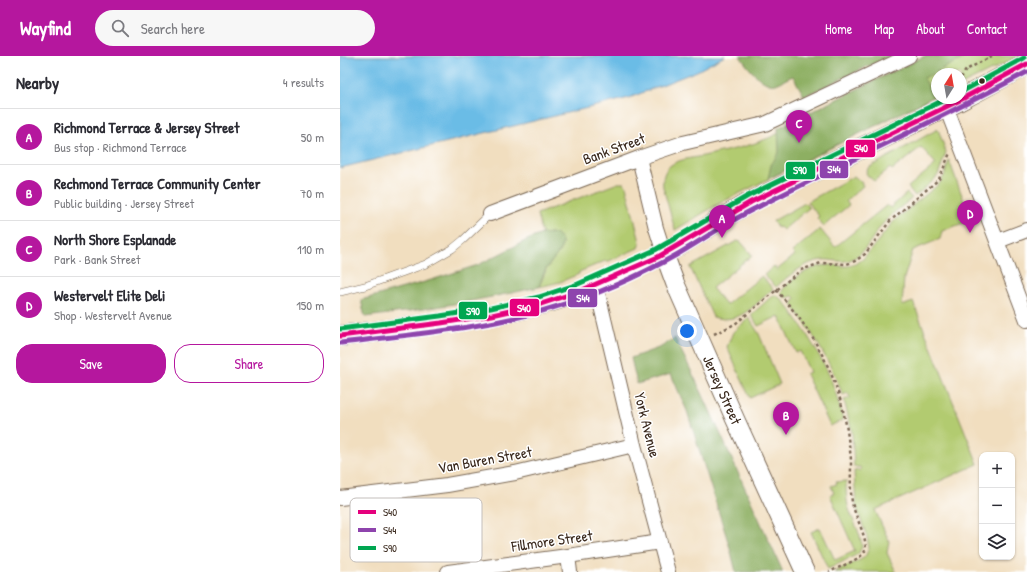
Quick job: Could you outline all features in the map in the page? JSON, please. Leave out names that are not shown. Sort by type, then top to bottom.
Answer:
[{"type":"main road","points":[[340,336],[450,322],[511,311],[541,304],[596,285],[680,245],[724,216],[751,202],[946,106],[1027,64]]},
{"type":"street","name":"Bank Street","points":[[490,214],[683,143],[765,124],[909,56]]},
{"type":"street","points":[[946,106],[1027,320]]},
{"type":"street","name":"Jersey Street","points":[[639,158],[656,228],[675,282],[728,405],[805,572]]},
{"type":"street","points":[[998,241],[1027,230]]},
{"type":"street","name":"York Avenue","points":[[596,285],[634,445],[668,572]]},
{"type":"street","name":"Van Buren Street","points":[[340,498],[447,485],[515,473],[634,445]]},
{"type":"street","name":"Fillmore Street","points":[[448,572],[660,542]]},
{"type":"street","points":[[568,556],[570,572]]},
{"type":"lane","name":"Bank Street","points":[[340,292],[365,286],[426,264],[452,249],[490,214]]},
{"type":"path","points":[[967,69],[992,56]]},
{"type":"path","points":[[713,334],[735,324],[801,270],[810,266],[828,262],[847,264],[855,262],[865,254],[890,221],[939,179],[950,153]]},
{"type":"path","points":[[776,290],[809,332],[834,378],[841,398],[846,424],[851,462],[852,500],[855,515],[866,546],[864,553],[857,559],[829,572]]},
{"type":"green space","points":[[740,56],[890,56],[804,96],[793,76],[776,84],[766,83],[755,75]]},
{"type":"green space","points":[[925,56],[1020,56],[967,82],[967,68],[931,68],[931,98],[720,203],[675,230],[663,187],[665,172],[671,165],[684,160],[744,147],[779,133],[778,128]]},
{"type":"green space","points":[[925,56],[968,56],[944,68],[931,68],[931,74],[924,78],[931,93],[931,98],[768,179],[771,165],[779,152],[778,128]]},
{"type":"green space","points":[[938,129],[946,152],[941,167],[938,175],[933,181],[915,196],[908,187],[936,164],[921,147],[892,170],[890,168],[874,181],[866,173],[868,168]]},
{"type":"green space","points":[[949,160],[971,220],[942,231],[940,239],[913,250],[904,278],[902,306],[913,302],[978,464],[875,510],[889,541],[887,553],[896,572],[834,572],[865,557],[869,548],[867,537],[856,506],[854,471],[861,470],[860,467],[854,467],[852,432],[844,400],[850,398],[848,393],[843,395],[820,348],[792,305],[795,298],[793,296],[786,298],[781,294],[783,289],[788,284],[809,270],[828,265],[850,266],[863,259],[895,220],[940,183],[945,174]]},
{"type":"green space","points":[[854,176],[863,186],[846,201],[849,205],[824,226],[817,218],[819,216],[807,202]]},
{"type":"green space","points":[[618,183],[624,183],[626,186],[640,242],[638,248],[579,272],[579,274],[560,282],[539,287],[546,270],[562,246],[552,233],[542,234],[537,214]]},
{"type":"green space","points":[[907,193],[912,198],[887,219],[861,253],[852,259],[841,261],[815,261],[797,270],[776,287],[764,275],[774,266],[777,270],[795,255],[792,252],[820,229],[835,247],[887,205],[890,208]]},
{"type":"green space","points":[[805,203],[809,208],[783,230],[780,227],[778,228],[773,221]]},
{"type":"green space","points":[[552,233],[559,236],[562,240],[562,245],[557,255],[545,271],[539,287],[452,304],[365,317],[361,300],[478,265],[527,240],[542,234]]},
{"type":"green space","points":[[737,241],[741,242],[752,255],[712,288],[726,305],[762,276],[773,289],[753,307],[739,316],[723,319],[713,317],[690,267]]},
{"type":"green space","points":[[775,295],[788,306],[811,341],[827,370],[843,420],[830,426],[806,374],[810,372],[800,351],[796,353],[779,316],[758,326],[751,315]]},
{"type":"green space","points":[[749,318],[759,334],[780,384],[750,398],[727,347],[733,332]]},
{"type":"green space","points":[[675,338],[702,393],[783,572],[736,572],[730,548],[687,411],[671,374],[637,384],[631,358],[661,347]]},
{"type":"green space","points":[[846,481],[848,506],[860,536],[862,547],[858,554],[828,569],[811,532],[820,528],[835,560],[855,551],[830,495],[834,493],[831,486],[837,484],[836,482]]},
{"type":"water","points":[[340,56],[725,56],[697,71],[629,98],[340,168]]},
{"type":"transit line","name":"S90","points":[[967,89],[1024,58]]},
{"type":"transit line","name":"S40","points":[[340,336],[492,315],[541,304],[580,291],[658,257],[751,202],[960,100],[1027,64]]},
{"type":"transit line","name":"S44","points":[[341,343],[449,330],[502,321],[555,307],[602,290],[634,277],[664,262],[746,213],[960,107],[1027,72]]},
{"type":"transit line","name":"S90","points":[[340,329],[491,308],[539,297],[578,284],[655,250],[748,196],[936,104]]},
{"type":"place","name":"North Shore Esplanade","points":[[799,143]]},
{"type":"place","name":"Westervelt Elite Deli","points":[[970,233]]},
{"type":"place","name":"Richmond Terrace & Jersey Street","points":[[722,238]]},
{"type":"place","name":"Rechmond Terrace Community Center","points":[[786,435]]}]
